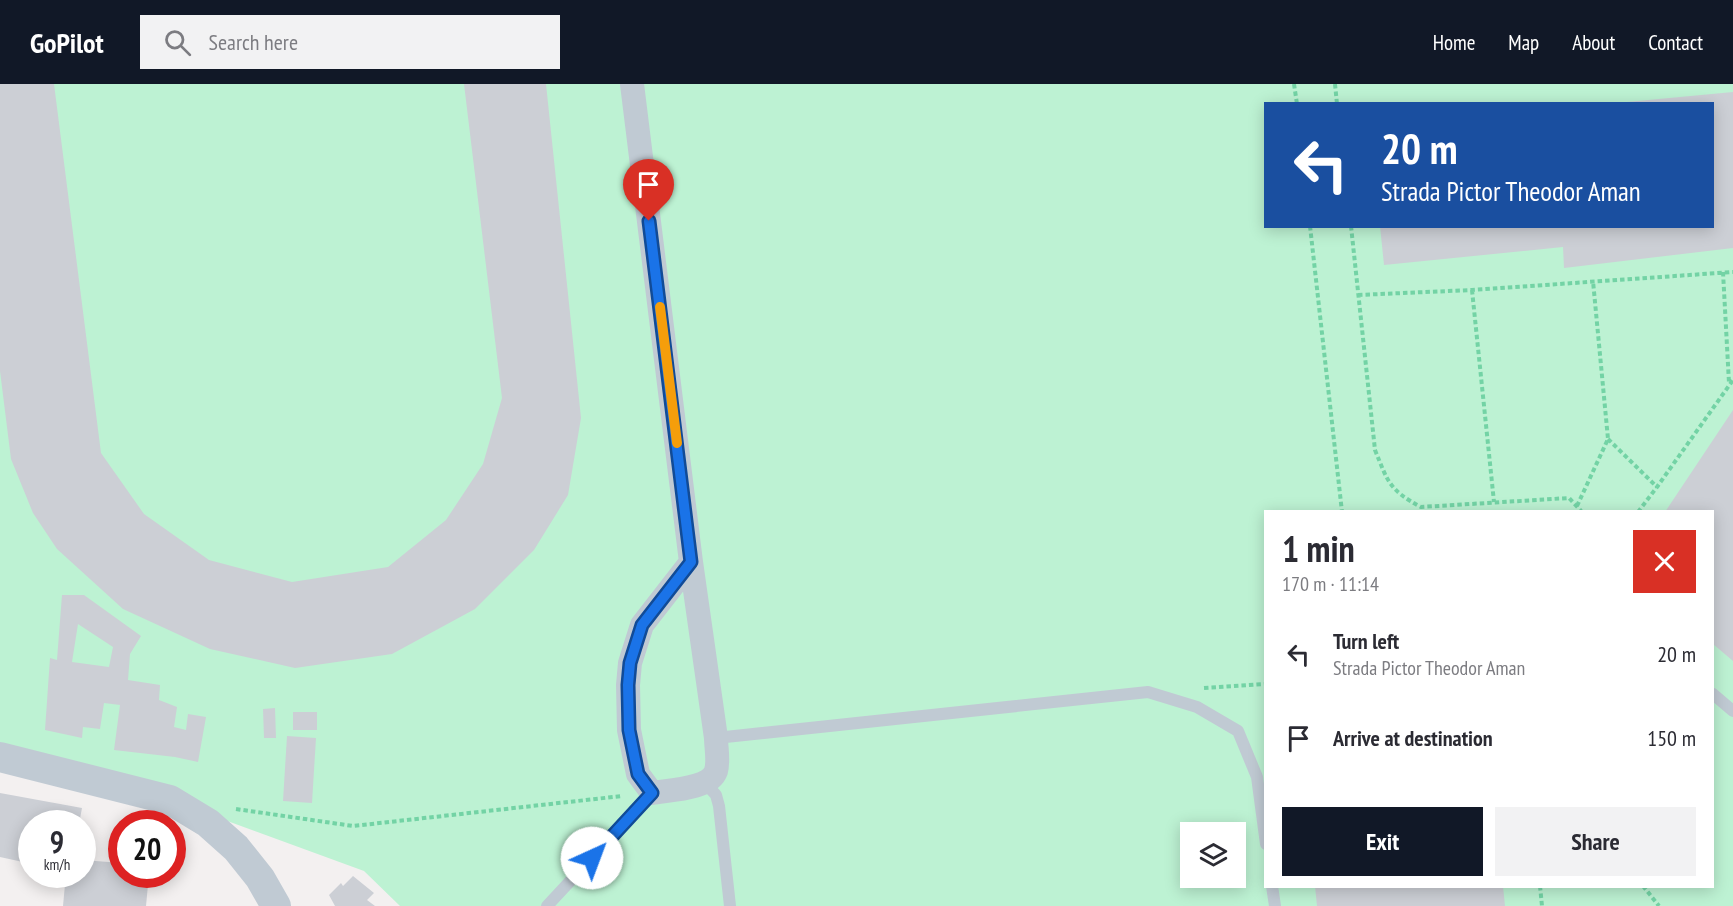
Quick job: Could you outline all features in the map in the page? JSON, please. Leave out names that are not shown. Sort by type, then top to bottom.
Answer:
[{"type":"street","points":[[632,84],[691,562],[716,738],[716,772],[705,783],[652,793],[638,774],[629,730],[630,663],[642,625],[691,562]]},
{"type":"street","points":[[0,757],[170,800],[208,823],[236,848],[260,878],[276,906]]},
{"type":"lane","points":[[716,738],[1148,692],[1197,707],[1238,731],[1257,777],[1264,829]]},
{"type":"lane","points":[[1714,695],[1733,711]]},
{"type":"lane","points":[[705,783],[716,795],[719,806],[730,906]]},
{"type":"lane","points":[[547,906],[652,793]]},
{"type":"lane","points":[[1272,888],[1275,906]]},
{"type":"path","points":[[1294,84],[1297,102]]},
{"type":"path","points":[[1335,84],[1337,102]]},
{"type":"path","points":[[1310,228],[1342,510]]},
{"type":"path","points":[[1351,228],[1375,450],[1387,481],[1403,497],[1420,507],[1569,498],[1580,510]]},
{"type":"path","points":[[1358,295],[1472,290],[1733,272]]},
{"type":"path","points":[[1640,510],[1731,382],[1723,273]]},
{"type":"path","points":[[1577,506],[1608,439],[1593,281]]},
{"type":"path","points":[[1472,290],[1494,502]]},
{"type":"path","points":[[1608,439],[1657,487]]},
{"type":"path","points":[[227,808],[353,826],[652,793]]},
{"type":"path","points":[[1540,888],[1542,906]]},
{"type":"path","points":[[1645,888],[1659,906]]},
{"type":"green space","points":[[0,84],[1733,84],[1733,906],[400,906],[364,871],[170,800],[0,755]]},
{"type":"building","points":[[0,84],[54,84],[101,453],[144,514],[209,560],[292,582],[388,567],[446,520],[483,464],[502,398],[464,84],[546,84],[581,418],[568,495],[534,550],[475,609],[392,654],[295,668],[210,649],[123,609],[57,549],[33,513],[11,459],[0,371]]},
{"type":"building","points":[[1733,92],[1733,248],[1564,268],[1563,247],[1384,265],[1380,228],[1714,228],[1714,102],[1627,102]]},
{"type":"building","points":[[1733,410],[1733,661],[1714,645],[1714,510],[1666,510]]},
{"type":"building","points":[[62,595],[84,595],[141,636],[130,654],[128,680],[160,685],[159,700],[177,707],[174,727],[186,730],[188,714],[206,717],[198,762],[114,750],[120,705],[104,703],[100,729],[83,727],[82,738],[45,730],[50,658],[57,660]],"holes":[[[78,624],[113,647],[109,667],[72,662]]]},
{"type":"building","points":[[275,708],[276,738],[264,738],[263,709]]},
{"type":"building","points":[[293,712],[317,712],[317,730],[293,730]]},
{"type":"building","points":[[287,736],[316,738],[312,803],[283,801]]},
{"type":"building","points":[[0,793],[82,808],[82,810],[18,810],[18,861],[0,857]]},
{"type":"building","points":[[96,861],[108,862],[108,888],[148,888],[146,906],[63,906],[65,888],[96,888]]},
{"type":"building","points":[[353,876],[374,893],[367,900],[375,906],[335,906],[329,895],[341,883],[343,886]]},
{"type":"building","points":[[1315,888],[1503,888],[1505,906],[1317,906]]},
{"type":"slow traffic","points":[[660,307],[677,443]]},
{"type":"route","points":[[592,858],[652,793],[638,774],[629,730],[630,663],[642,625],[691,562],[649,221]]}]
